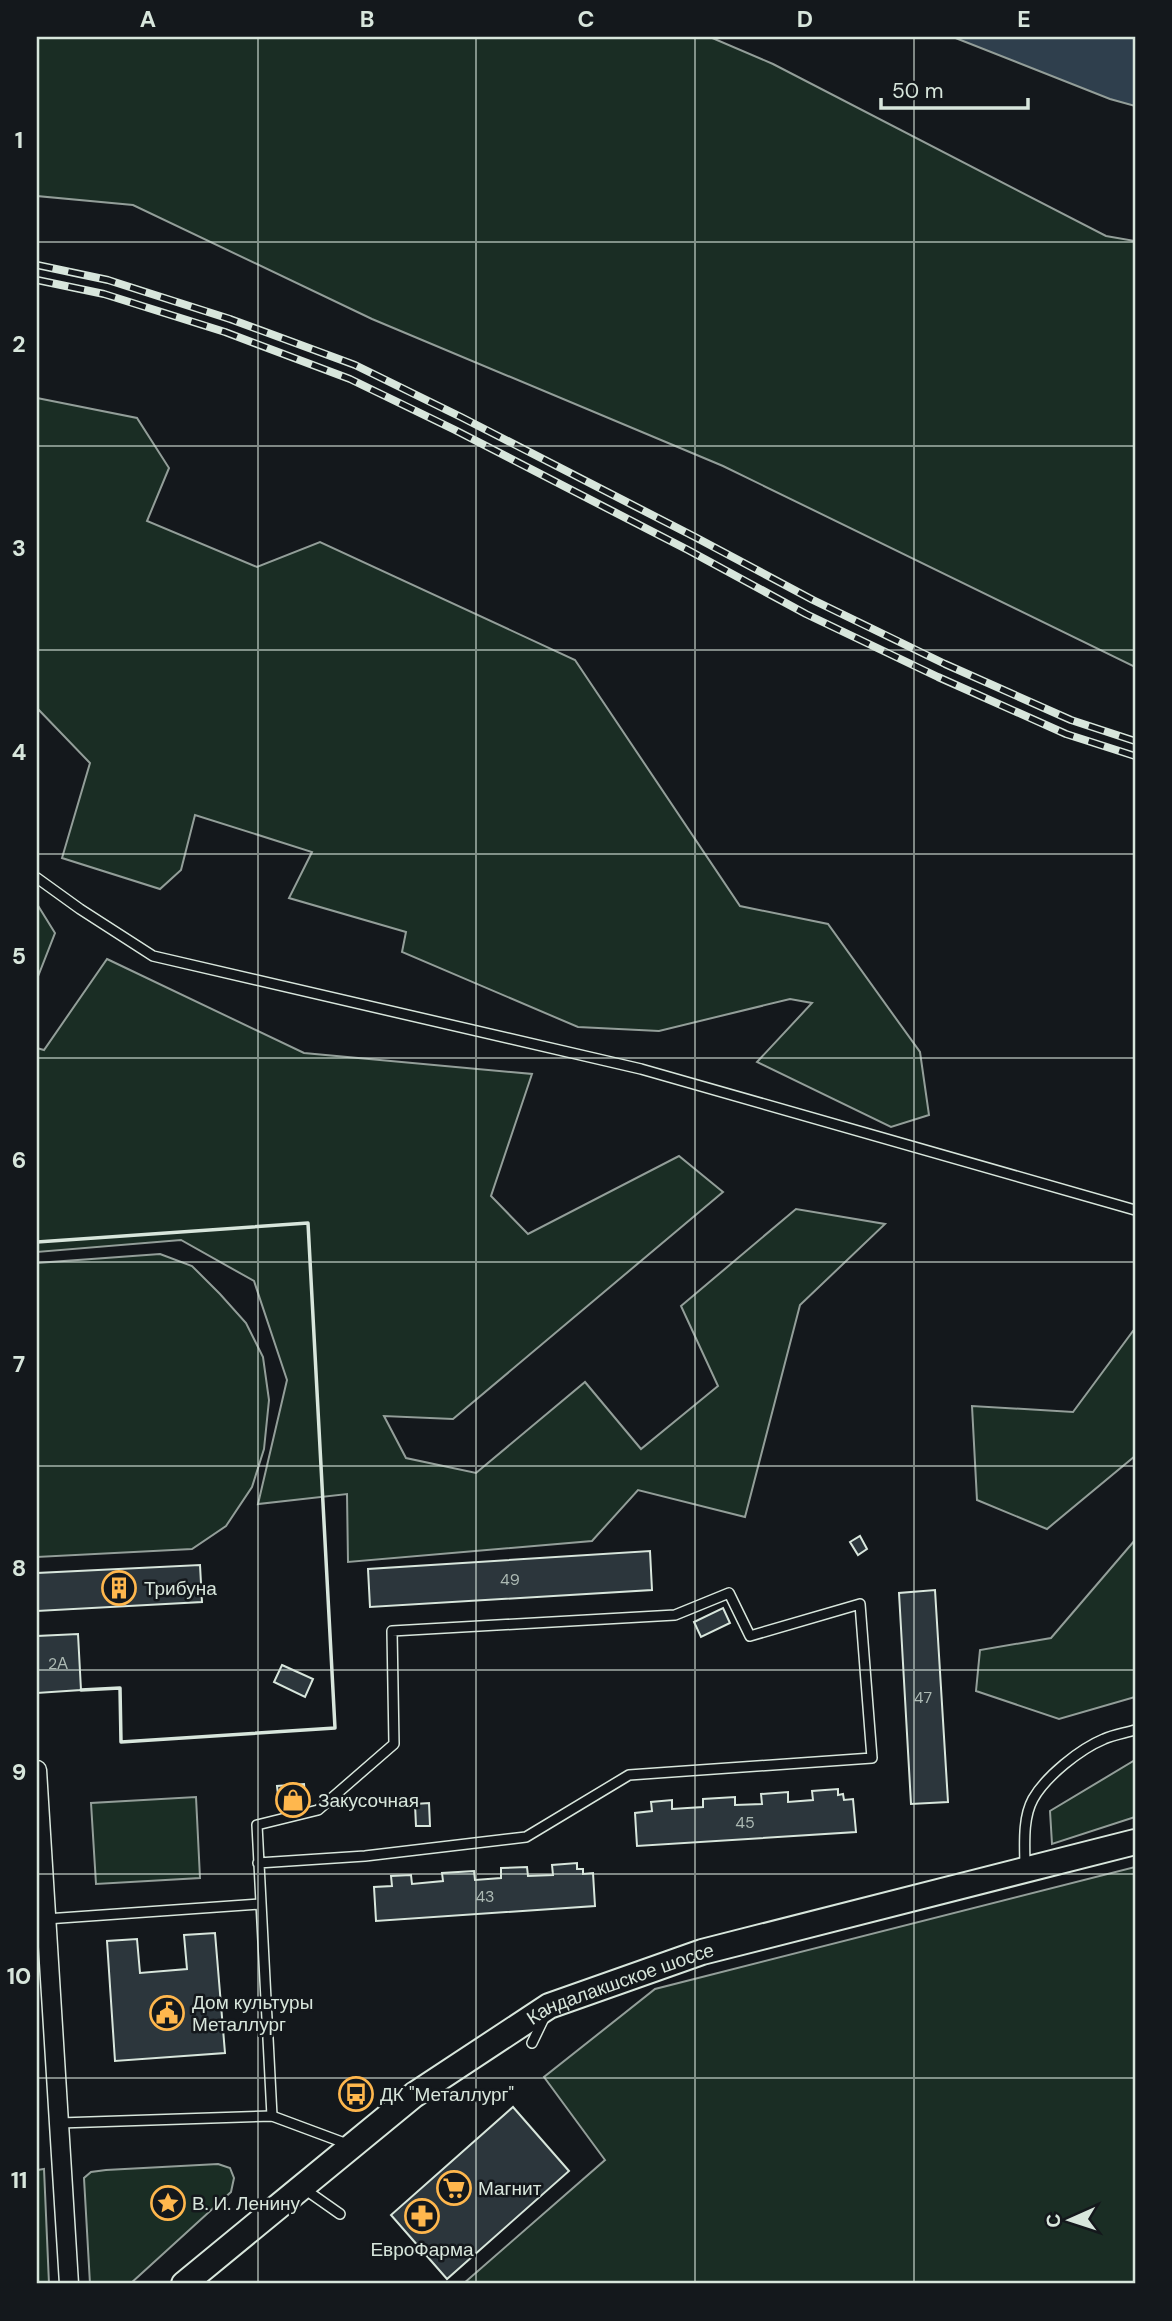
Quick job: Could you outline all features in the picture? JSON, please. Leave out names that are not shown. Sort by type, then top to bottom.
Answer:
[{"type":"main road","name":"Кандалакшское шоссе","points":[[184,2284],[414,2095],[549,2006],[702,1952],[1135,1842]]},
{"type":"street","points":[[37,1770],[69,2284]]},
{"type":"lane","points":[[37,878],[153,956],[641,1069],[1135,1210]]},
{"type":"lane","points":[[258,1863],[365,1856],[526,1837],[629,1775],[872,1758],[860,1604],[750,1636],[729,1593],[675,1615],[392,1632],[394,1744],[318,1810],[257,1825],[258,1863],[260,1903],[272,2116]]},
{"type":"lane","points":[[1025,1870],[1026,1822],[1033,1799],[1050,1778],[1073,1757],[1103,1739],[1135,1730]]},
{"type":"lane","points":[[46,1919],[260,1903]]},
{"type":"lane","points":[[532,2043],[549,2006]]},
{"type":"lane","points":[[60,2123],[272,2116],[352,2146]]},
{"type":"lane","points":[[302,2188],[340,2214]]},
{"type":"green space","points":[[37,37],[710,37],[773,64],[1106,236],[1135,241],[1135,667],[723,466],[372,319],[133,205],[37,196]]},
{"type":"green space","points":[[37,398],[137,418],[169,468],[147,521],[257,567],[320,542],[575,660],[740,906],[828,924],[920,1052],[929,1115],[891,1127],[757,1062],[812,1003],[790,999],[659,1031],[578,1027],[402,952],[406,932],[289,898],[312,852],[195,815],[181,870],[160,889],[62,858],[90,763],[37,708]]},
{"type":"green space","points":[[37,904],[55,933],[37,979]]},
{"type":"green space","points":[[107,959],[304,1053],[532,1074],[491,1196],[528,1234],[679,1156],[723,1192],[453,1419],[384,1416],[406,1458],[476,1473],[585,1382],[641,1449],[718,1386],[681,1306],[796,1209],[885,1224],[800,1305],[745,1517],[638,1490],[592,1541],[348,1562],[347,1494],[258,1504],[287,1380],[254,1281],[181,1240],[37,1252],[37,1048],[44,1050]]},
{"type":"green space","points":[[160,1254],[192,1266],[220,1294],[246,1323],[263,1357],[269,1400],[264,1449],[252,1487],[226,1526],[192,1549],[37,1557],[37,1263]]},
{"type":"green space","points":[[1133,1331],[1135,1456],[1047,1529],[977,1500],[972,1406],[1073,1412]]},
{"type":"green space","points":[[1135,1540],[1135,1697],[1059,1719],[976,1691],[980,1650],[1051,1638]]},
{"type":"green space","points":[[1135,1760],[1135,1817],[1052,1844],[1050,1811]]},
{"type":"green space","points":[[196,1797],[200,1878],[96,1884],[91,1803]]},
{"type":"green space","points":[[1135,1867],[1135,2284],[463,2284],[605,2160],[544,2077],[655,1989]]},
{"type":"green space","points":[[218,2164],[230,2168],[234,2178],[231,2192],[130,2284],[90,2284],[84,2178],[91,2172],[106,2170]]},
{"type":"green space","points":[[44,2169],[49,2284],[37,2284],[37,2170]]},
{"type":"water","points":[[953,37],[1133,37],[1135,106],[1110,99]]},
{"type":"building","points":[[860,1536],[867,1549],[858,1555],[850,1542]]},
{"type":"building","points":[[650,1551],[652,1590],[370,1607],[368,1569]]},
{"type":"building","name":"Трибуна","points":[[200,1565],[202,1602],[37,1611],[37,1573]]},
{"type":"building","points":[[935,1590],[948,1802],[911,1804],[899,1593]]},
{"type":"building","points":[[723,1608],[730,1623],[701,1637],[694,1622]]},
{"type":"building","points":[[78,1634],[81,1690],[37,1693],[37,1636]]},
{"type":"building","points":[[282,1665],[313,1679],[305,1697],[274,1682]]},
{"type":"building","points":[[304,1784],[306,1802],[279,1804],[277,1786]]},
{"type":"building","points":[[838,1789],[838,1795],[843,1794],[844,1800],[853,1799],[856,1832],[637,1846],[635,1813],[652,1811],[651,1802],[672,1800],[672,1809],[703,1807],[703,1799],[735,1797],[735,1805],[762,1804],[761,1794],[788,1792],[788,1802],[813,1800],[812,1791]]},
{"type":"building","points":[[429,1803],[430,1826],[416,1826],[415,1804]]},
{"type":"building","points":[[577,1863],[577,1869],[583,1869],[583,1874],[593,1873],[595,1906],[376,1921],[374,1887],[392,1886],[391,1876],[411,1875],[412,1884],[443,1881],[442,1873],[474,1871],[475,1880],[501,1878],[501,1868],[527,1867],[528,1876],[553,1875],[552,1865]]},
{"type":"building","name":"Дом культуры Металлург","points":[[215,1933],[225,2053],[115,2061],[107,1941],[137,1939],[140,1973],[187,1969],[184,1935]]},
{"type":"building","points":[[513,2107],[569,2171],[447,2279],[391,2215]]},
{"type":"railway","points":[[37,265],[108,280],[230,319],[355,365],[695,537],[813,600],[945,664],[1071,720],[1135,741]]},
{"type":"railway","points":[[37,280],[104,294],[225,332],[350,379],[688,550],[806,614],[1066,734],[1135,756]]},
{"type":"wall","points":[[37,1242],[308,1223],[335,1728],[121,1742],[120,1688],[81,1690]]},
{"type":"place","name":"Трибуна","points":[[119,1588]]},
{"type":"place","name":"Закусочная","points":[[293,1800]]},
{"type":"place","name":"Дом культуры Металлург","points":[[167,2013]]},
{"type":"place","name":"ДК \"Металлург\"","points":[[356,2094]]},
{"type":"place","name":"Магнит","points":[[454,2188]]},
{"type":"place","name":"В. И. Ленину","points":[[168,2203]]},
{"type":"place","name":"ЕвроФарма","points":[[422,2216]]}]
